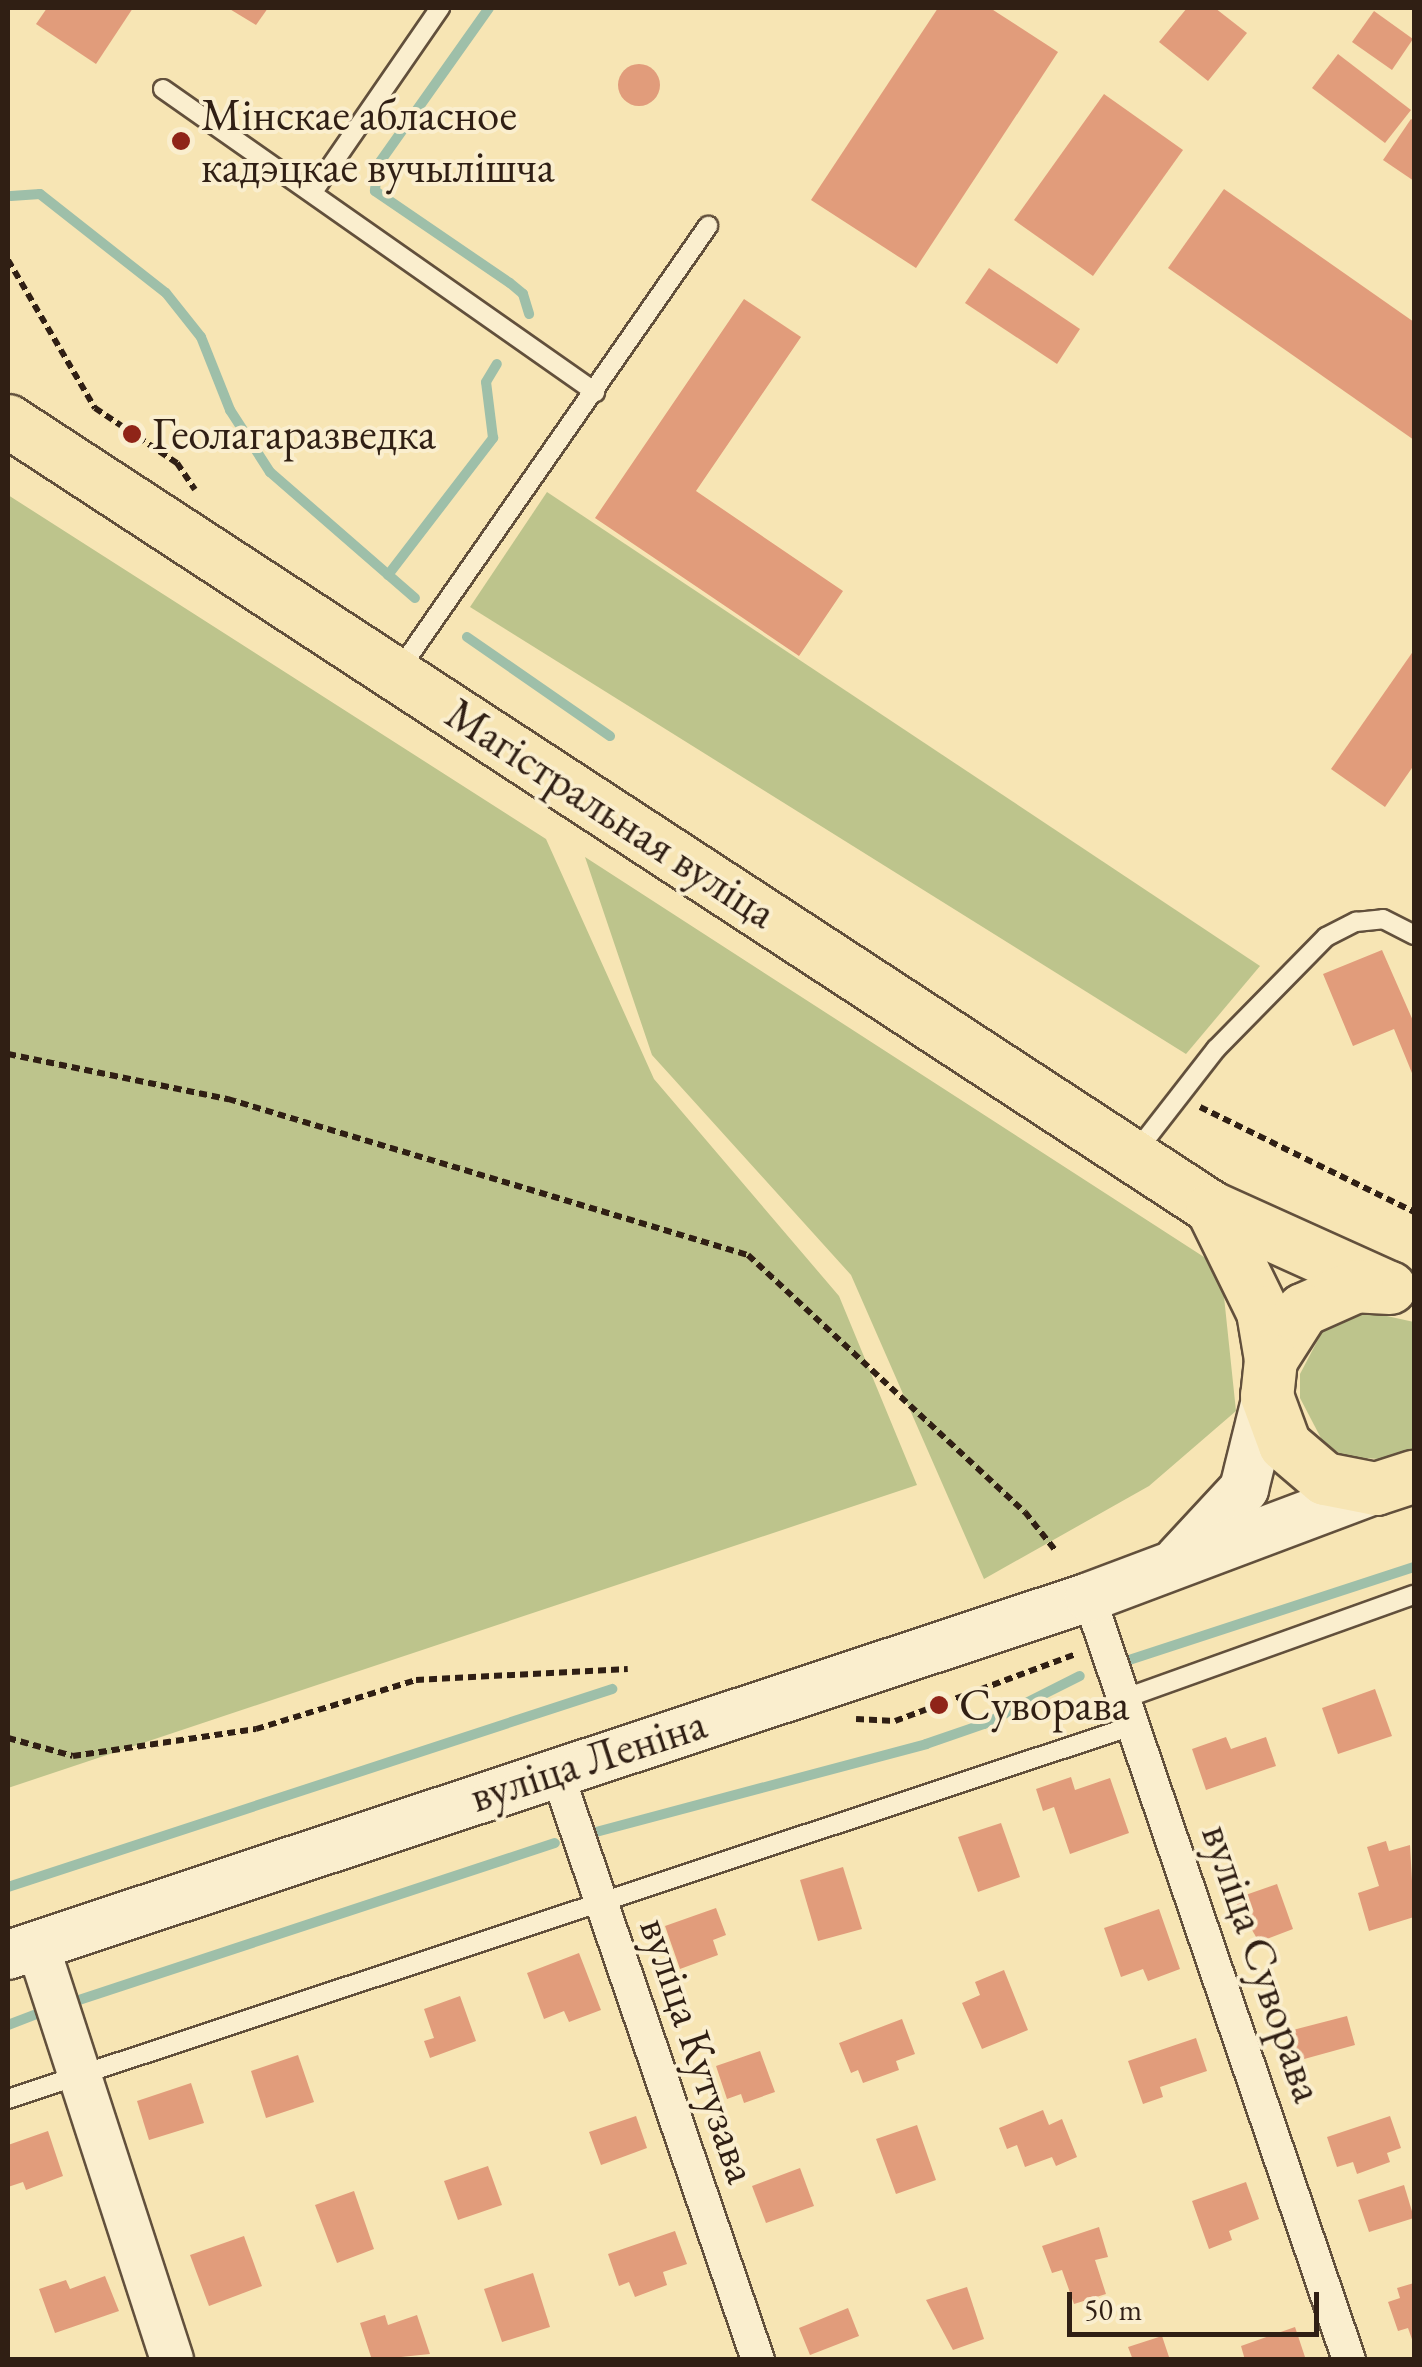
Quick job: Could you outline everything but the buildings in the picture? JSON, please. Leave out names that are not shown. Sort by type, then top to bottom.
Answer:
[{"type":"main road","name":"Магістральная вуліца","points":[[8,421],[1134,1153],[1212,1208],[1401,1292]]},
{"type":"main road","name":"Магістральная вуліца","points":[[1212,1208],[1263,1312],[1269,1378],[1285,1446],[1302,1465],[1325,1479],[1402,1483]]},
{"type":"main road","points":[[1269,1378],[1303,1310],[1357,1286],[1401,1292]]},
{"type":"main road","name":"вуліца Леніна","points":[[1169,1568],[1244,1489],[1269,1378]]},
{"type":"main road","name":"вуліца Леніна","points":[[22,1950],[556,1770],[1089,1597],[1402,1483]]},
{"type":"street","name":"вуліца Суворава","points":[[1089,1597],[1349,2360]]},
{"type":"street","name":"вуліца Кутузава","points":[[556,1770],[758,2360]]},
{"type":"street","points":[[22,1950],[78,2075],[172,2360]]},
{"type":"lane","points":[[313,192],[440,8]]},
{"type":"lane","points":[[164,89],[596,392]]},
{"type":"lane","points":[[397,674],[708,226]]},
{"type":"lane","points":[[1134,1153],[1216,1049],[1326,937],[1356,922],[1382,920],[1414,935]]},
{"type":"lane","points":[[8,2098],[600,1903],[1128,1712],[1414,1594]]},
{"type":"path","points":[[8,260],[95,408],[178,464],[198,494]]},
{"type":"path","points":[[8,1054],[228,1099],[748,1255],[1026,1512],[1055,1550]]},
{"type":"path","points":[[1178,1097],[1414,1212]]},
{"type":"path","points":[[8,1738],[73,1756],[256,1729],[416,1680],[628,1669]]},
{"type":"green space","points":[[547,492],[1260,966],[1186,1054],[470,607]]},
{"type":"green space","points":[[8,495],[546,839],[654,1079],[839,1296],[917,1485],[8,1788]]},
{"type":"green space","points":[[585,857],[1221,1268],[1236,1411],[1149,1486],[984,1579],[851,1275],[652,1055]]},
{"type":"green space","points":[[1364,1311],[1414,1322],[1414,1451],[1397,1460],[1345,1457],[1323,1442],[1300,1398],[1300,1374],[1322,1332]]},
{"type":"waterway","points":[[489,8],[378,165],[375,191],[510,283],[523,294],[529,314]]},
{"type":"waterway","points":[[11,196],[40,194],[166,293],[201,337],[230,410],[270,472],[415,598]]},
{"type":"waterway","points":[[388,575],[493,438],[486,382],[497,364]]},
{"type":"waterway","points":[[467,637],[610,736]]},
{"type":"waterway","points":[[1123,1662],[1414,1567]]},
{"type":"waterway","points":[[596,1832],[926,1744],[984,1724],[1080,1676]]},
{"type":"waterway","points":[[8,1887],[612,1689]]},
{"type":"waterway","points":[[79,2000],[555,1843]]},
{"type":"waterway","points":[[8,2025],[37,2014]]},
{"type":"place","name":"Мінскае абласное кадэцкае вучылішча","points":[[181,141]]},
{"type":"place","name":"Геолагаразведка","points":[[132,434]]},
{"type":"place","name":"Суворава","points":[[939,1705]]}]
